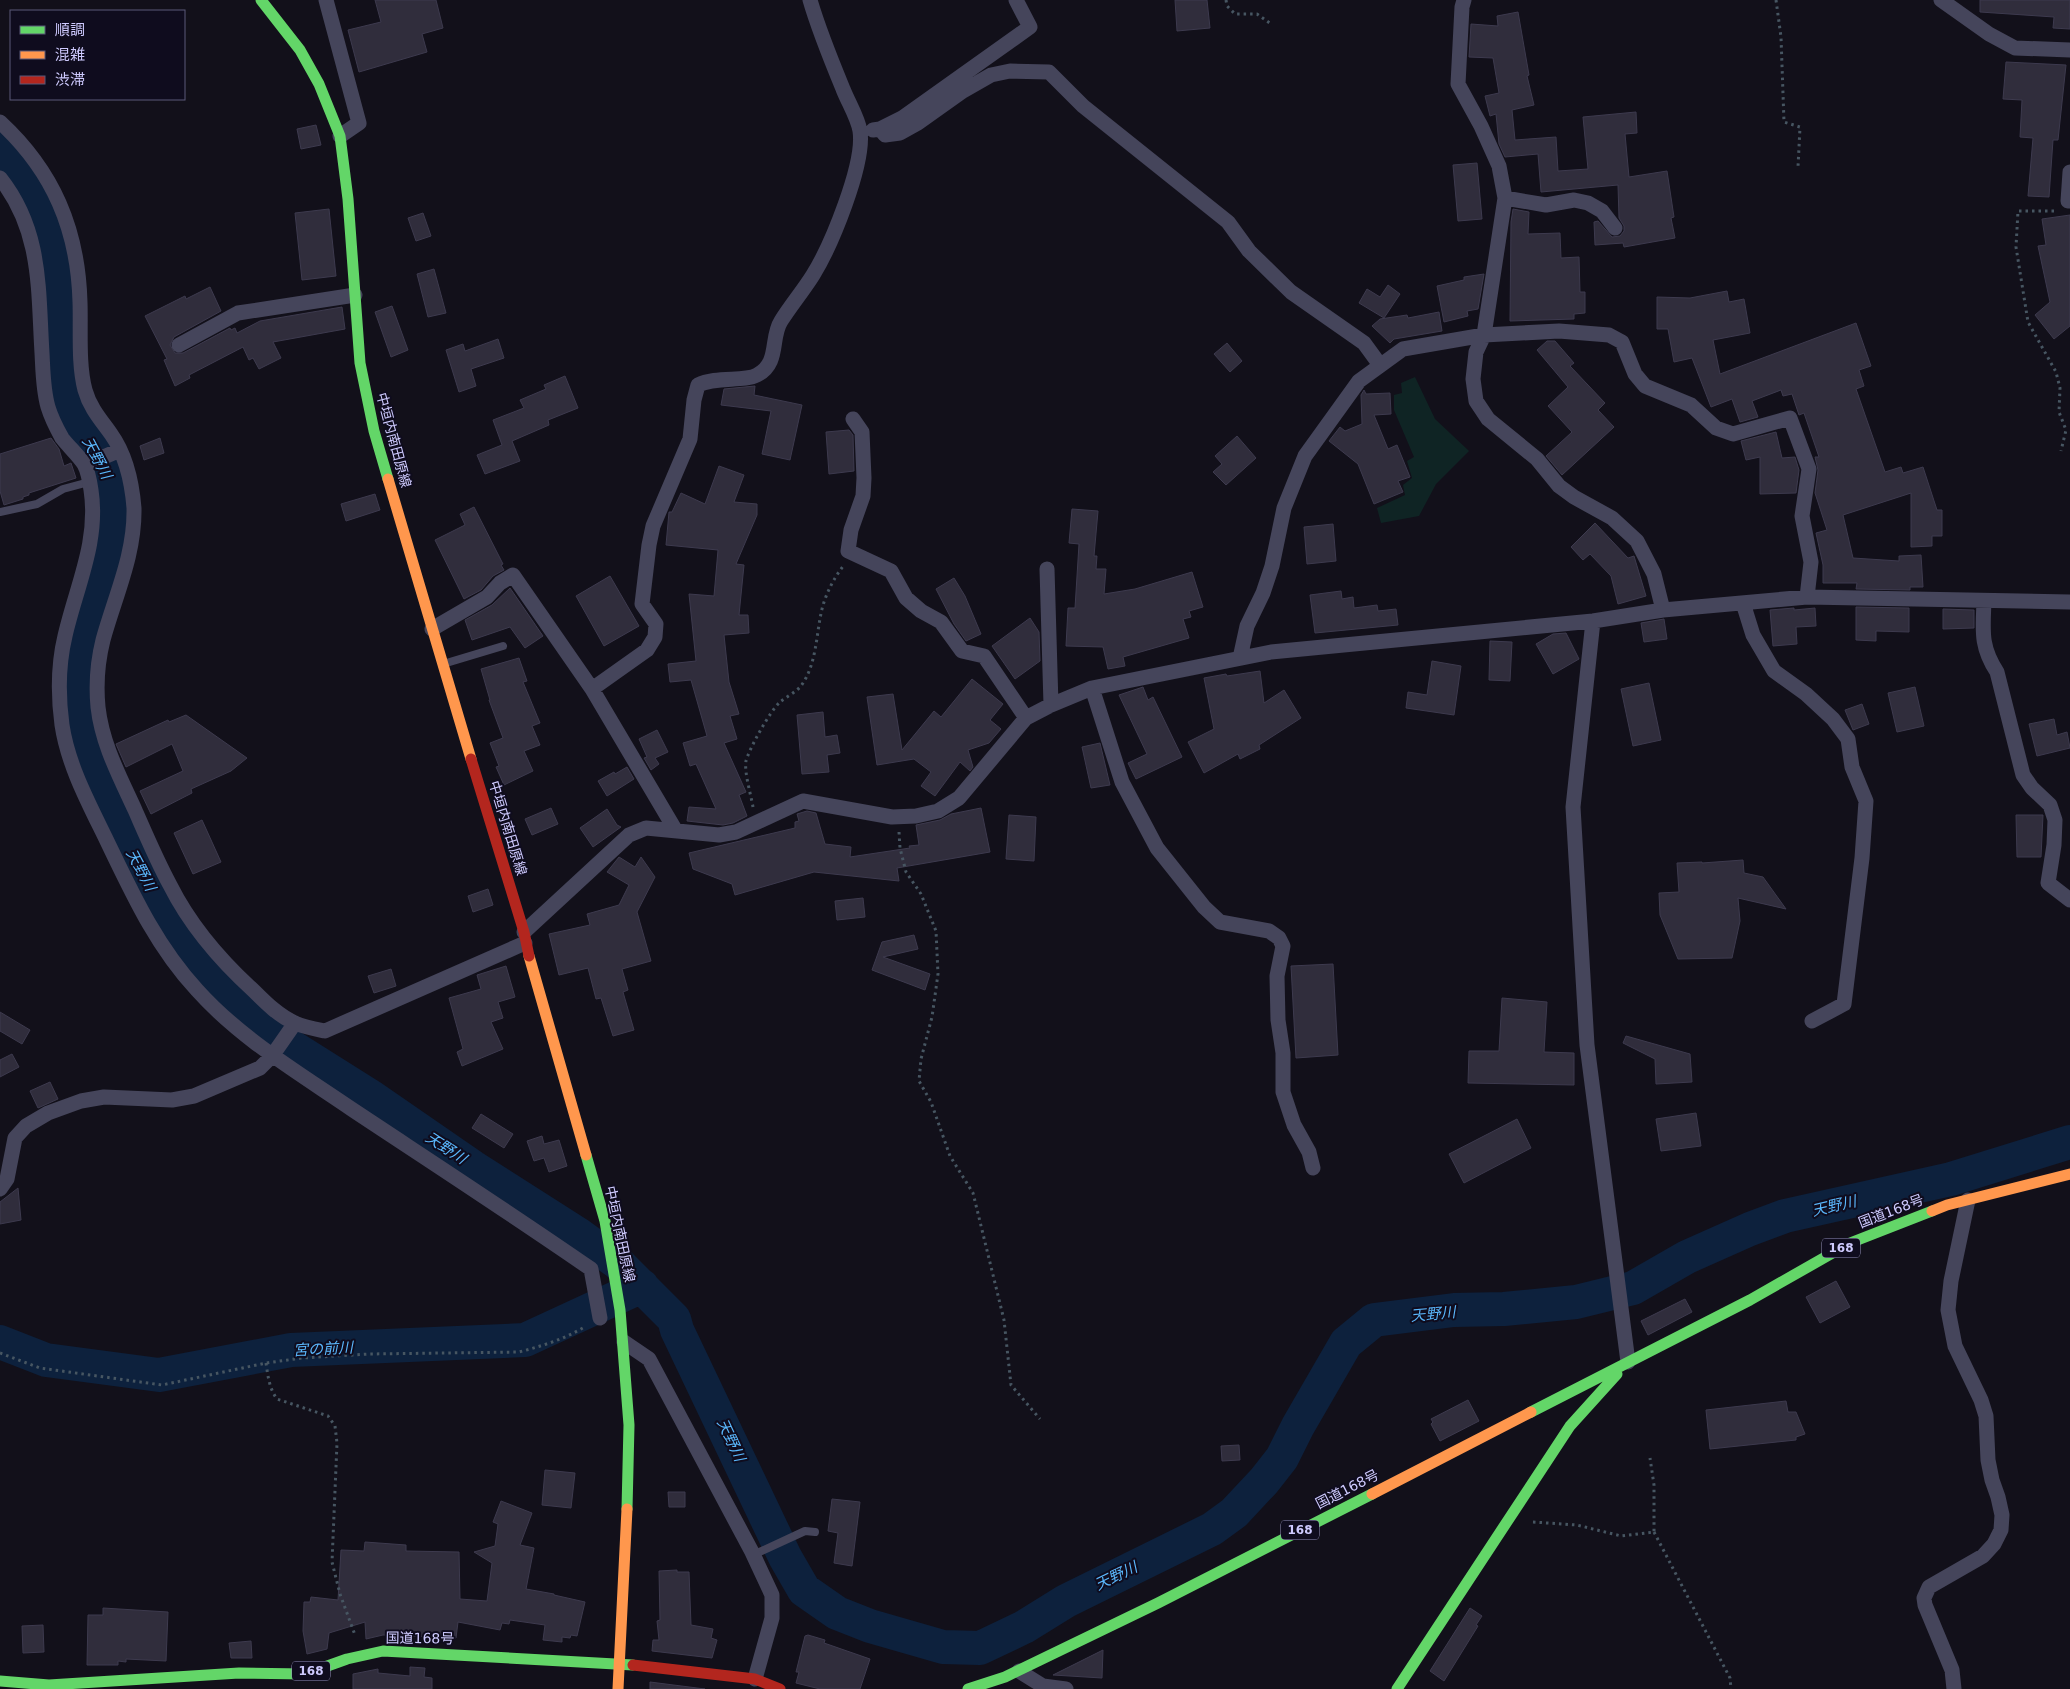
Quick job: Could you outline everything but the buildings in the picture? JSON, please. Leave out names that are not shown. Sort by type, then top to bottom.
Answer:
[{"type":"main road","name":"中垣内南田原線","points":[[261,0],[300,50],[319,84],[340,136],[348,199],[360,363],[374,431],[525,938],[605,1221],[624,1342],[629,1425],[618,1689]]},
{"type":"main road","name":"国道168号","points":[[968,1689],[1019,1670],[1158,1603],[1750,1300],[1850,1243],[1947,1206],[2070,1174]]},
{"type":"main road","name":"国道168号","points":[[1397,1689],[1570,1426],[1628,1361]]},
{"type":"main road","name":"国道168号","points":[[0,1681],[49,1684],[240,1672],[305,1674],[347,1659],[383,1651],[620,1663],[780,1689]]},
{"type":"street","points":[[326,0],[359,123],[340,136]]},
{"type":"street","points":[[592,689],[648,650],[655,638],[656,624],[642,604],[649,545],[653,526],[690,439],[694,400],[698,385],[706,381],[756,376],[769,366],[779,323],[814,273],[831,240],[860,152],[860,130],[820,35],[810,0]]},
{"type":"street","points":[[860,130],[880,129],[902,118],[1030,27],[1016,0]]},
{"type":"street","points":[[1464,0],[1462,6],[1458,84],[1481,126],[1499,166],[1505,198],[1484,335],[1476,352],[1473,378],[1476,401],[1488,419],[1537,459],[1559,486],[1574,498],[1612,518],[1637,540],[1654,574],[1663,610]]},
{"type":"street","points":[[1941,0],[1989,34],[2015,48],[2070,50]]},
{"type":"street","points":[[880,129],[885,135],[900,133],[918,123],[963,91],[991,75],[1010,71],[1050,72],[1083,106],[1228,222],[1249,251],[1291,292],[1364,343],[1380,365]]},
{"type":"street","points":[[1,125],[31,154],[53,187],[67,221],[76,256],[84,389],[93,412],[113,436],[130,480],[134,508],[133,533],[128,561],[103,642],[99,668],[98,707],[112,760],[171,887],[199,931],[236,975],[272,1008],[295,1023],[325,1031],[525,938],[629,835],[646,828],[718,835],[736,832],[803,801],[899,817],[916,816],[938,811],[959,798],[1026,718],[1092,688],[1271,652],[1593,621],[1663,610],[1807,597],[2070,602]]},
{"type":"street","points":[[2069,201],[2070,172]]},
{"type":"street","points":[[0,178],[17,203],[29,232],[37,260],[43,378],[48,407],[61,436],[85,465],[94,520],[92,540],[65,637],[60,667],[60,701],[63,729],[80,785],[137,904],[153,932],[197,990],[225,1018],[272,1056],[592,1269],[600,1318]]},
{"type":"street","points":[[1505,198],[1546,205],[1574,200],[1588,203],[1602,211],[1615,228]]},
{"type":"street","points":[[179,345],[238,313],[354,295]]},
{"type":"street","points":[[1240,658],[1247,626],[1263,593],[1272,566],[1284,508],[1304,456],[1359,381],[1403,349],[1484,335],[1559,331],[1608,335],[1622,342],[1635,374],[1646,386],[1690,405],[1716,428],[1733,434],[1790,418],[1809,469],[1802,516],[1810,562],[1807,597]]},
{"type":"street","points":[[853,419],[862,432],[864,478],[863,496],[850,537],[848,551],[891,571],[906,598],[921,611],[940,622],[962,651],[984,656],[1026,718]]},
{"type":"street","points":[[85,465],[120,450]]},
{"type":"street","points":[[1047,569],[1051,705]]},
{"type":"street","points":[[432,629],[487,597],[500,583],[513,575],[592,689],[676,831]]},
{"type":"street","points":[[1984,601],[1983,640],[1987,658],[1997,672],[2023,775],[2032,788],[2050,805],[2055,820],[2054,845],[2048,883],[2070,900]]},
{"type":"street","points":[[1743,603],[1753,635],[1774,670],[1806,694],[1833,718],[1848,739],[1852,767],[1866,801],[1862,858],[1844,1004],[1812,1021]]},
{"type":"street","points":[[1593,621],[1573,807],[1587,1045],[1628,1361]]},
{"type":"street","points":[[1092,688],[1122,782],[1157,848],[1204,906],[1220,922],[1269,931],[1279,938],[1283,946],[1277,976],[1278,1020],[1284,1053],[1283,1092],[1294,1125],[1309,1152],[1313,1168]]},
{"type":"street","points":[[0,1189],[7,1179],[15,1138],[26,1126],[48,1113],[81,1101],[104,1097],[172,1100],[194,1096],[260,1068],[272,1056],[295,1023]]},
{"type":"street","points":[[1954,1689],[1952,1670],[1925,1605],[1924,1598],[1929,1587],[1983,1556],[1994,1544],[2000,1530],[2002,1515],[1988,1460],[1986,1416],[1956,1346],[1948,1310],[1951,1281],[1968,1200]]},
{"type":"street","points":[[624,1342],[649,1359],[758,1552],[772,1595],[772,1618],[745,1682]]},
{"type":"street","points":[[1019,1670],[1043,1686],[1066,1689]]},
{"type":"lane","points":[[0,512],[37,504],[63,489],[89,482]]},
{"type":"lane","points":[[442,664],[503,646]]},
{"type":"lane","points":[[758,1552],[795,1534],[805,1531],[815,1532]]},
{"type":"path","points":[[1226,0],[1227,6],[1235,14],[1257,14],[1271,24]]},
{"type":"path","points":[[1776,0],[1781,37],[1784,122],[1800,127],[1798,166]]},
{"type":"path","points":[[2062,451],[2066,430],[2060,412],[2060,388],[2056,372],[2028,322],[2016,247],[2018,212],[2060,211],[2069,201]]},
{"type":"path","points":[[756,823],[746,763],[748,755],[778,704],[800,688],[811,664],[822,608],[834,577],[854,554]]},
{"type":"path","points":[[899,817],[900,848],[906,872],[921,894],[936,932],[938,974],[932,1017],[921,1059],[918,1081],[931,1102],[950,1156],[973,1193],[1004,1320],[1011,1385],[1040,1419]]},
{"type":"path","points":[[0,1352],[40,1368],[162,1385],[266,1363],[302,1358],[519,1352],[540,1347],[573,1334],[600,1318]]},
{"type":"path","points":[[266,1363],[268,1381],[277,1399],[328,1416],[335,1426],[337,1444],[332,1562],[340,1594],[362,1656]]},
{"type":"path","points":[[1650,1458],[1654,1485],[1654,1532],[1730,1678],[1731,1689]]},
{"type":"path","points":[[1510,1517],[1535,1522],[1577,1525],[1621,1536],[1654,1532]]},
{"type":"green space","points":[[1415,377],[1435,419],[1469,451],[1436,484],[1419,516],[1381,523],[1377,508],[1405,495],[1403,485],[1412,478],[1407,461],[1414,457],[1394,410],[1394,395],[1402,393],[1401,383]]},
{"type":"waterway","name":"天野川","points":[[0,148],[36,192],[53,234],[60,279],[62,380],[73,415],[108,472],[115,503],[112,536],[82,634],[76,683],[80,729],[102,790],[129,850],[180,942],[202,971],[238,1007],[273,1035],[373,1098],[473,1167],[578,1234],[618,1263],[674,1319],[677,1330],[785,1557],[804,1590],[837,1613],[870,1626],[943,1647],[980,1648],[1024,1627],[1066,1601],[1212,1529],[1234,1513],[1264,1481],[1282,1458],[1298,1426],[1346,1343],[1374,1320],[1454,1310],[1504,1309],[1576,1302],[1633,1288],[1687,1257],[1750,1229],[1785,1216],[1951,1179],[2070,1142]]},
{"type":"waterway","name":"宮の前川","points":[[0,1342],[46,1360],[159,1375],[291,1350],[525,1340],[642,1286]]},
{"type":"traffic: fast","points":[[261,0],[300,50],[319,84],[340,136],[348,199],[360,363],[374,431],[388,479]]},
{"type":"traffic: fast","points":[[586,1155],[605,1221],[620,1310],[629,1425],[627,1509]]},
{"type":"traffic: fast","points":[[1531,1412],[1750,1300],[1850,1243],[1932,1211]]},
{"type":"traffic: fast","points":[[1397,1689],[1570,1426],[1617,1374]]},
{"type":"traffic: fast","points":[[968,1689],[1005,1677],[1158,1603],[1372,1494]]},
{"type":"traffic: fast","points":[[0,1681],[49,1685],[239,1673],[305,1674],[347,1659],[383,1651],[633,1665]]},
{"type":"traffic: slow","points":[[388,479],[471,759]]},
{"type":"traffic: slow","points":[[529,956],[586,1155]]},
{"type":"traffic: slow","points":[[1932,1211],[1947,1205],[2070,1174]]},
{"type":"traffic: slow","points":[[1372,1494],[1531,1412]]},
{"type":"traffic: slow","points":[[618,1689],[627,1509]]},
{"type":"traffic: jam","points":[[471,759],[524,932],[529,956]]},
{"type":"traffic: jam","points":[[633,1665],[755,1679],[780,1689]]}]
